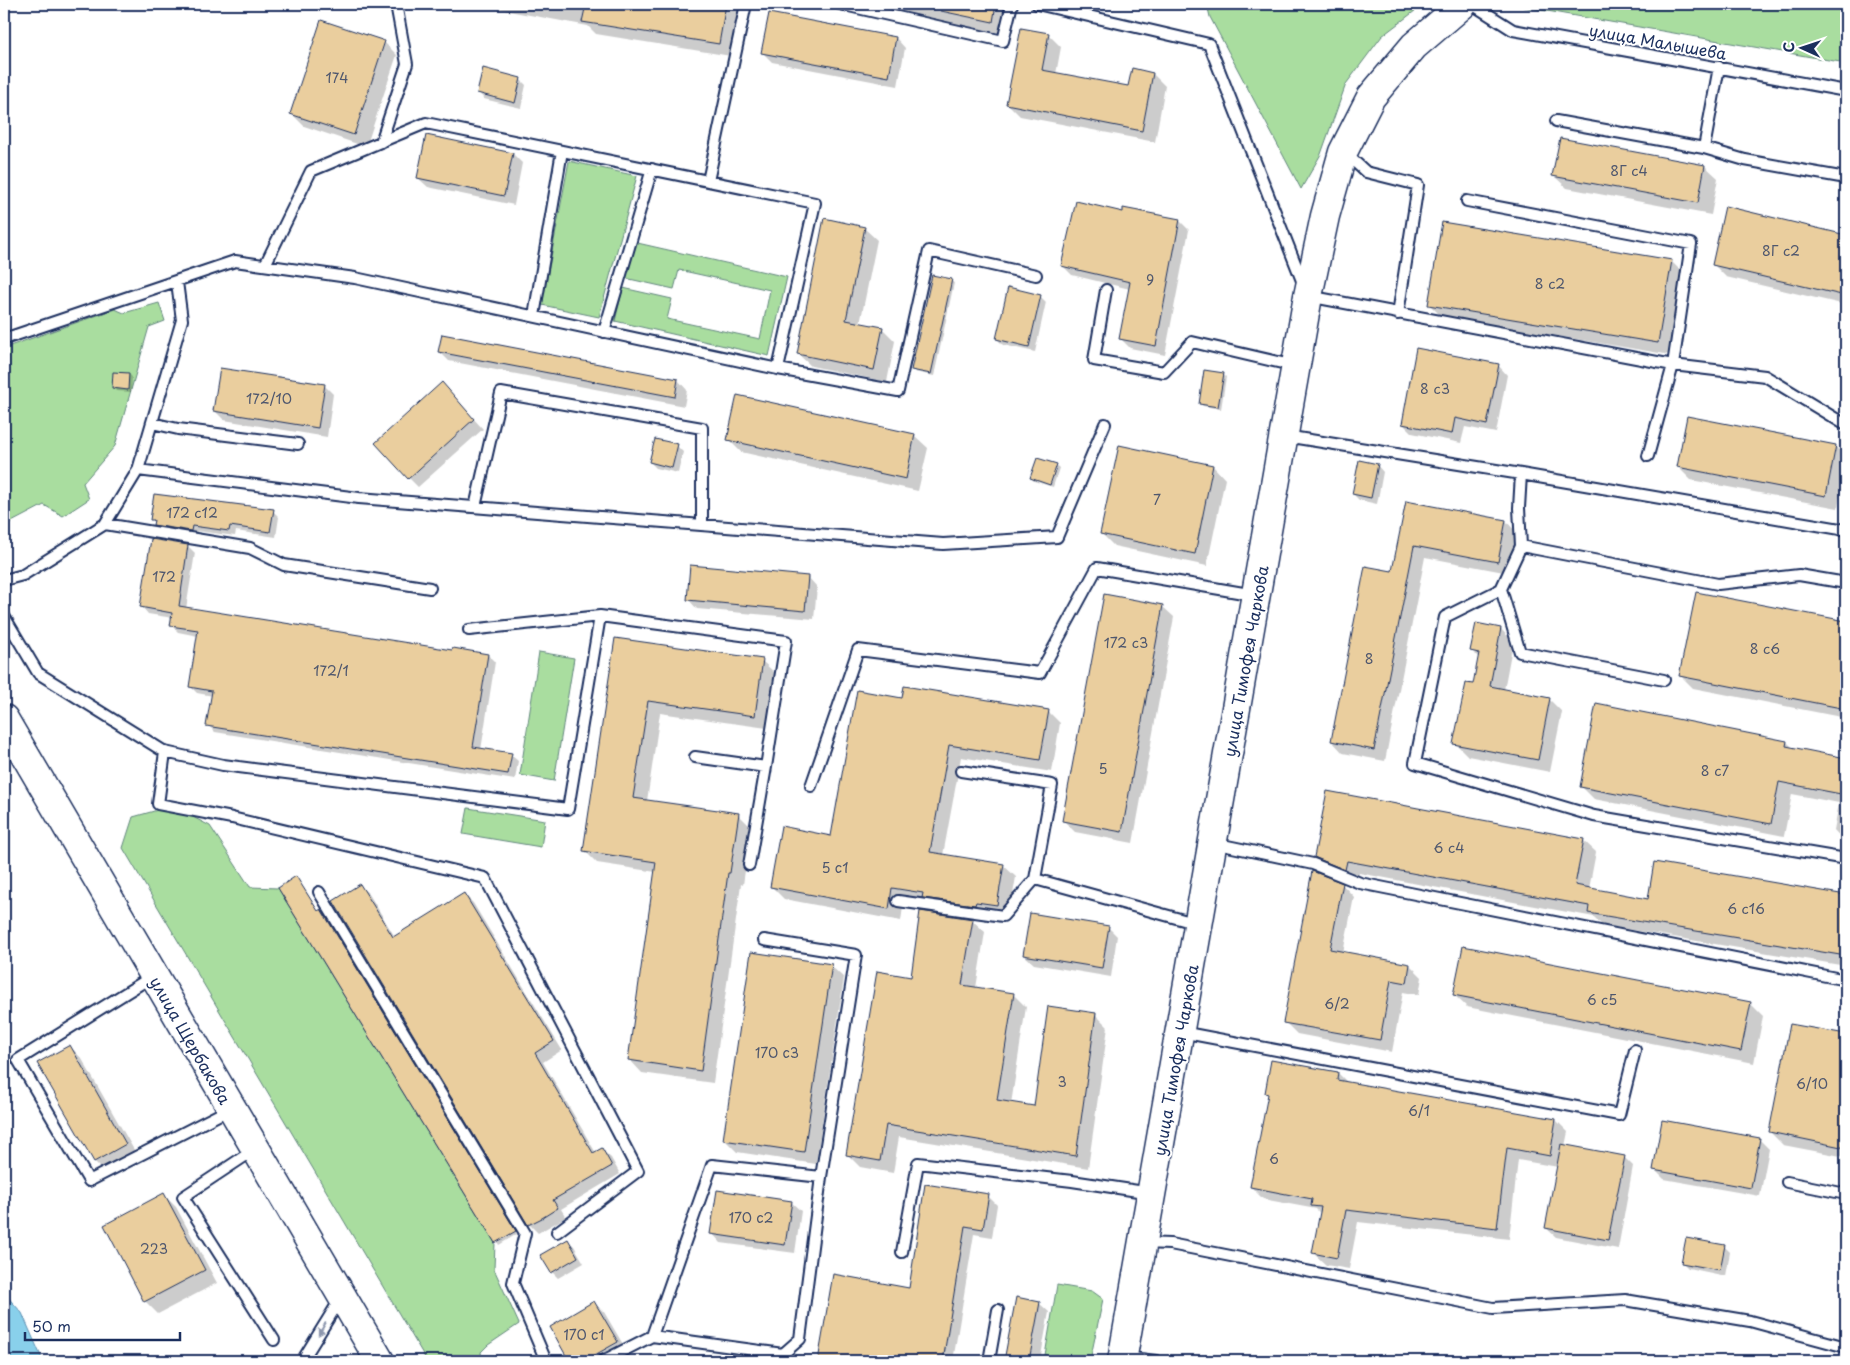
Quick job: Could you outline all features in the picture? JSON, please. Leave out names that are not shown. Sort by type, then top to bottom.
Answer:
[{"type":"main road","name":"улица Тимофея Чаркова","points":[[1123,1359],[1308,296],[1325,216],[1343,152],[1371,97],[1414,46],[1463,4]]},
{"type":"main road","name":"улица Щербакова","points":[[4,719],[380,1361]]},
{"type":"lane","points":[[381,142],[407,64],[396,4]]},
{"type":"lane","points":[[708,181],[746,4]]},
{"type":"lane","points":[[840,4],[1003,41],[1012,4]]},
{"type":"lane","points":[[1037,4],[1209,44],[1308,296],[1673,365],[1765,376],[1846,425]]},
{"type":"lane","name":"улица Малышева","points":[[1472,4],[1513,30],[1846,91]]},
{"type":"lane","points":[[1704,148],[1720,68]]},
{"type":"lane","points":[[1556,121],[1704,148],[1745,160],[1846,178]]},
{"type":"lane","points":[[265,265],[311,171],[426,123],[815,203],[778,369]]},
{"type":"lane","points":[[534,316],[562,151]]},
{"type":"lane","points":[[1343,152],[1366,172],[1418,185],[1398,314]]},
{"type":"lane","points":[[604,332],[652,169]]},
{"type":"lane","points":[[1467,202],[1691,244],[1673,365],[1648,456]]},
{"type":"lane","points":[[4,339],[235,261],[355,278],[778,369],[898,392],[928,251],[1036,275]]},
{"type":"lane","points":[[4,580],[23,575],[105,524],[138,470],[182,320],[177,282]]},
{"type":"lane","points":[[1106,290],[1094,360],[1164,372],[1192,342],[1296,366]]},
{"type":"lane","points":[[475,507],[501,393],[702,428],[702,525]]},
{"type":"lane","points":[[152,423],[178,430],[298,444]]},
{"type":"lane","points":[[138,470],[359,498],[943,544],[1057,537],[1105,424]]},
{"type":"lane","points":[[1284,436],[1521,474],[1846,530]]},
{"type":"lane","points":[[1521,474],[1519,508],[1521,546],[1501,589],[1445,617],[1415,763],[1594,816],[1846,859]]},
{"type":"lane","points":[[105,524],[250,548],[284,565],[430,588]]},
{"type":"lane","points":[[1521,546],[1718,584],[1799,575],[1846,583]]},
{"type":"lane","points":[[811,786],[858,650],[1040,673],[1097,568],[1256,595]]},
{"type":"lane","points":[[1501,589],[1520,652],[1664,680]]},
{"type":"lane","points":[[4,616],[38,673],[165,752],[223,765],[568,808],[600,616]]},
{"type":"lane","points":[[469,630],[600,616],[786,642],[749,865]]},
{"type":"lane","points":[[165,752],[158,804],[232,818],[484,878],[638,1171],[557,1232]]},
{"type":"lane","points":[[695,757],[766,767]]},
{"type":"lane","points":[[898,901],[1003,916],[1035,879],[1052,785],[961,770]]},
{"type":"lane","points":[[1213,844],[1313,864],[1360,883],[1846,980]]},
{"type":"lane","points":[[1035,879],[1199,924]]},
{"type":"lane","points":[[319,892],[525,1233],[513,1283],[546,1361]]},
{"type":"lane","points":[[603,1361],[652,1336],[783,1354],[800,1338],[821,1177],[856,955],[764,940]]},
{"type":"lane","points":[[153,975],[18,1060],[37,1093],[89,1181],[231,1108]]},
{"type":"lane","points":[[1180,1031],[1620,1114],[1634,1050]]},
{"type":"lane","points":[[255,1150],[184,1197],[274,1340]]},
{"type":"lane","points":[[902,1252],[918,1163],[1072,1181],[1152,1193]]},
{"type":"lane","points":[[652,1336],[712,1165],[821,1177]]},
{"type":"lane","points":[[1786,1182],[1846,1194]]},
{"type":"lane","points":[[1143,1243],[1170,1244],[1493,1308],[1624,1300],[1750,1321],[1846,1347]]},
{"type":"lane","points":[[302,1361],[341,1297]]},
{"type":"lane","points":[[989,1361],[998,1310]]},
{"type":"lane","points":[[1123,1359],[1156,1361]]},
{"type":"green space","points":[[1207,4],[1424,4],[1382,36],[1346,84],[1321,154],[1301,189],[1210,17]]},
{"type":"green space","points":[[1524,4],[1846,4],[1846,63],[1524,7]]},
{"type":"green space","points":[[569,161],[637,176],[599,317],[542,305]]},
{"type":"green space","points":[[633,242],[787,277],[769,356],[615,321],[623,288],[672,299],[667,319],[760,339],[770,290],[679,270],[674,289],[625,278]]},
{"type":"green space","points":[[159,303],[165,321],[149,327],[115,446],[83,483],[89,499],[63,516],[44,505],[4,526],[4,348],[115,309],[124,313]]},
{"type":"green space","points":[[539,652],[574,658],[554,781],[520,775]]},
{"type":"green space","points":[[172,806],[210,826],[250,887],[278,888],[495,1243],[494,1269],[519,1324],[481,1352],[482,1361],[427,1361],[123,848],[133,817]]},
{"type":"green space","points":[[468,808],[545,820],[541,847],[463,834]]},
{"type":"green space","points":[[1057,1285],[1092,1291],[1103,1299],[1090,1361],[1044,1361]]},
{"type":"water","points":[[4,1293],[22,1313],[43,1361],[4,1361]]},
{"type":"building","points":[[586,4],[726,4],[719,44],[582,22]]},
{"type":"building","points":[[942,4],[996,4],[993,22],[941,11]]},
{"type":"building","points":[[769,13],[896,37],[889,77],[761,53]]},
{"type":"building","points":[[321,20],[385,41],[354,135],[290,114]]},
{"type":"building","points":[[1021,28],[1049,33],[1042,70],[1128,86],[1132,68],[1153,73],[1142,131],[1006,104]]},
{"type":"building","points":[[483,68],[521,78],[515,103],[477,93]]},
{"type":"building","points":[[426,135],[513,153],[504,196],[417,178]]},
{"type":"building","points":[[1560,138],[1705,165],[1698,203],[1552,176]]},
{"type":"building","points":[[1076,201],[1123,212],[1123,208],[1180,219],[1156,346],[1119,339],[1130,282],[1061,266]]},
{"type":"building","points":[[1725,206],[1846,235],[1846,296],[1712,265]]},
{"type":"building","points":[[824,218],[865,227],[846,320],[883,327],[874,370],[797,354]]},
{"type":"building","points":[[1442,222],[1672,260],[1658,343],[1428,305]]},
{"type":"building","points":[[932,275],[952,279],[931,374],[911,370]]},
{"type":"building","points":[[1008,287],[1041,295],[1029,347],[996,339]]},
{"type":"building","points":[[442,334],[678,379],[675,397],[438,352]]},
{"type":"building","points":[[1416,348],[1499,364],[1487,425],[1455,418],[1452,434],[1402,424]]},
{"type":"building","points":[[220,368],[325,384],[318,428],[213,411]]},
{"type":"building","points":[[1204,370],[1224,373],[1218,407],[1199,404]]},
{"type":"building","points":[[113,372],[129,373],[128,390],[112,388]]},
{"type":"building","points":[[442,382],[474,419],[408,479],[375,443]]},
{"type":"building","points":[[737,395],[915,434],[906,479],[727,440]]},
{"type":"building","points":[[1687,416],[1836,445],[1826,496],[1677,467]]},
{"type":"building","points":[[655,439],[678,444],[672,468],[649,462]]},
{"type":"building","points":[[1119,445],[1213,465],[1195,554],[1100,534]]},
{"type":"building","points":[[1037,458],[1057,464],[1050,485],[1030,478]]},
{"type":"building","points":[[1359,460],[1378,464],[1371,498],[1352,494]]},
{"type":"building","points":[[154,494],[274,509],[270,532],[230,526],[229,531],[192,526],[191,531],[153,525],[154,520],[150,520]]},
{"type":"building","points":[[1406,501],[1506,520],[1498,562],[1414,546],[1374,750],[1331,741],[1365,566],[1392,571]]},
{"type":"building","points":[[151,539],[188,545],[179,606],[452,650],[453,648],[488,654],[473,747],[512,753],[508,774],[206,726],[212,691],[189,687],[198,630],[170,626],[172,613],[140,607]]},
{"type":"building","points":[[690,565],[808,576],[805,611],[687,600]]},
{"type":"building","points":[[1696,592],[1846,621],[1846,709],[1679,676]]},
{"type":"building","points":[[1104,594],[1163,605],[1122,832],[1062,821]]},
{"type":"building","points":[[1476,623],[1501,628],[1490,686],[1550,698],[1538,760],[1453,744],[1466,683],[1473,684],[1479,653],[1470,651]]},
{"type":"building","points":[[615,638],[763,659],[755,716],[648,701],[633,798],[739,813],[730,873],[728,873],[701,1071],[628,1060],[656,862],[583,851]]},
{"type":"building","points":[[904,686],[1049,710],[1040,760],[949,745],[930,852],[1004,864],[997,905],[976,902],[975,905],[922,898],[923,893],[892,888],[889,909],[770,887],[781,826],[831,836],[857,690],[902,698]]},
{"type":"building","points":[[1596,703],[1787,741],[1786,746],[1846,758],[1846,795],[1779,782],[1771,824],[1580,787]]},
{"type":"building","points":[[1327,791],[1584,839],[1575,885],[1648,899],[1654,862],[1846,895],[1846,956],[1588,913],[1589,906],[1347,861],[1345,870],[1314,857]]},
{"type":"building","points":[[1312,871],[1343,883],[1330,949],[1410,964],[1407,983],[1391,980],[1380,1040],[1283,1023]]},
{"type":"building","points":[[296,876],[318,911],[321,909],[516,1231],[495,1243],[278,888]]},
{"type":"building","points":[[360,884],[393,937],[464,893],[554,1041],[535,1053],[593,1153],[602,1148],[612,1166],[553,1200],[558,1208],[542,1218],[528,1225],[333,901]]},
{"type":"building","points":[[920,911],[973,919],[962,985],[1014,993],[997,1100],[1034,1106],[1048,1006],[1096,1013],[1076,1156],[886,1125],[880,1161],[846,1155],[877,971],[911,977]]},
{"type":"building","points":[[1030,913],[1109,926],[1102,968],[1023,955]]},
{"type":"building","points":[[1463,946],[1751,1002],[1741,1051],[1453,995]]},
{"type":"building","points":[[751,952],[832,964],[804,1152],[723,1140]]},
{"type":"building","points":[[1790,1024],[1846,1034],[1846,1148],[1769,1132]]},
{"type":"building","points":[[70,1045],[126,1144],[94,1162],[37,1063]]},
{"type":"building","points":[[1271,1060],[1338,1072],[1337,1080],[1556,1119],[1550,1156],[1507,1148],[1497,1228],[1346,1210],[1337,1258],[1312,1253],[1321,1207],[1311,1206],[1312,1199],[1250,1187],[1268,1094],[1265,1093]]},
{"type":"building","points":[[1662,1120],[1760,1138],[1751,1188],[1653,1170]]},
{"type":"building","points":[[1561,1144],[1625,1156],[1608,1240],[1545,1228]]},
{"type":"building","points":[[925,1184],[989,1194],[983,1229],[965,1226],[943,1361],[818,1361],[833,1274],[909,1288]]},
{"type":"building","points":[[717,1190],[792,1201],[785,1245],[710,1234]]},
{"type":"building","points":[[164,1193],[205,1270],[144,1302],[104,1225]]},
{"type":"building","points":[[1686,1238],[1725,1245],[1720,1270],[1681,1263]]},
{"type":"building","points":[[568,1239],[578,1257],[551,1273],[540,1255]]},
{"type":"building","points":[[1016,1297],[1040,1302],[1029,1361],[1004,1361]]},
{"type":"building","points":[[594,1301],[618,1342],[584,1361],[569,1361],[550,1327]]}]
